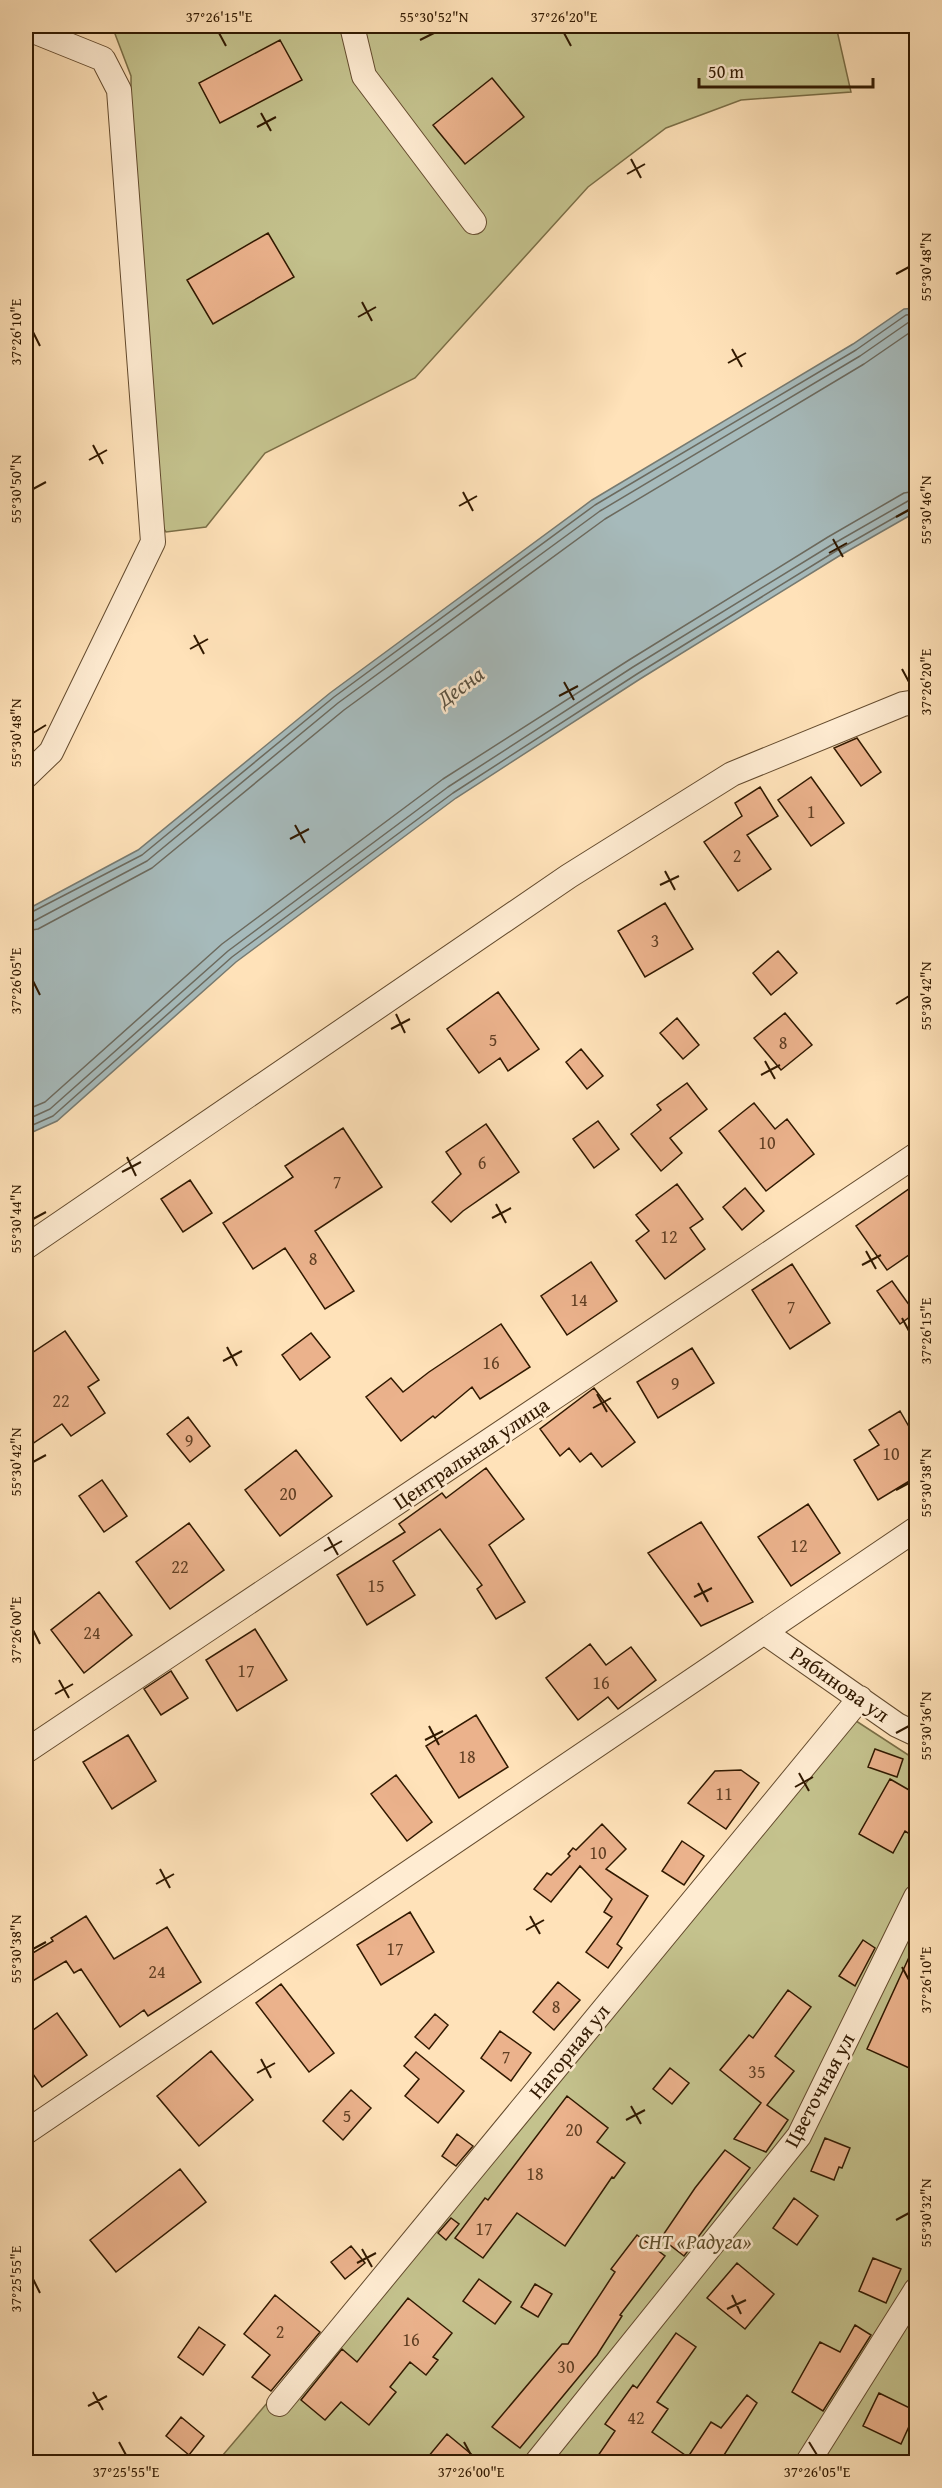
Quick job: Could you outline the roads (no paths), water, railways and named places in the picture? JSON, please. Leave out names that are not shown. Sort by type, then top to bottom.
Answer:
[{"type":"street","points":[[352,26],[364,76],[474,222]]},
{"type":"street","points":[[26,28],[103,59],[118,90],[153,542],[51,752],[26,776]]},
{"type":"street","points":[[26,1247],[569,876],[732,774],[903,704],[916,702]]},
{"type":"street","name":"Центральная улица","points":[[26,1751],[916,1155]]},
{"type":"street","points":[[26,2132],[916,1529]]},
{"type":"street","name":"Рябинова ул","points":[[764,1632],[897,1725],[916,1734]]},
{"type":"street","name":"Нагорная ул","points":[[279,2404],[860,1698]]},
{"type":"street","name":"Цветочная ул","points":[[537,2463],[799,2136],[916,1897]]},
{"type":"street","points":[[808,2463],[916,2290]]},
{"type":"water","name":"Десна","points":[[916,308],[916,512],[839,556],[640,679],[456,798],[236,962],[57,1121],[26,1135],[26,910],[138,850],[330,693],[592,500],[853,344],[904,309]]},
{"type":"park label","name":"СНТ «Радуга»","points":[[695,2241]]}]
